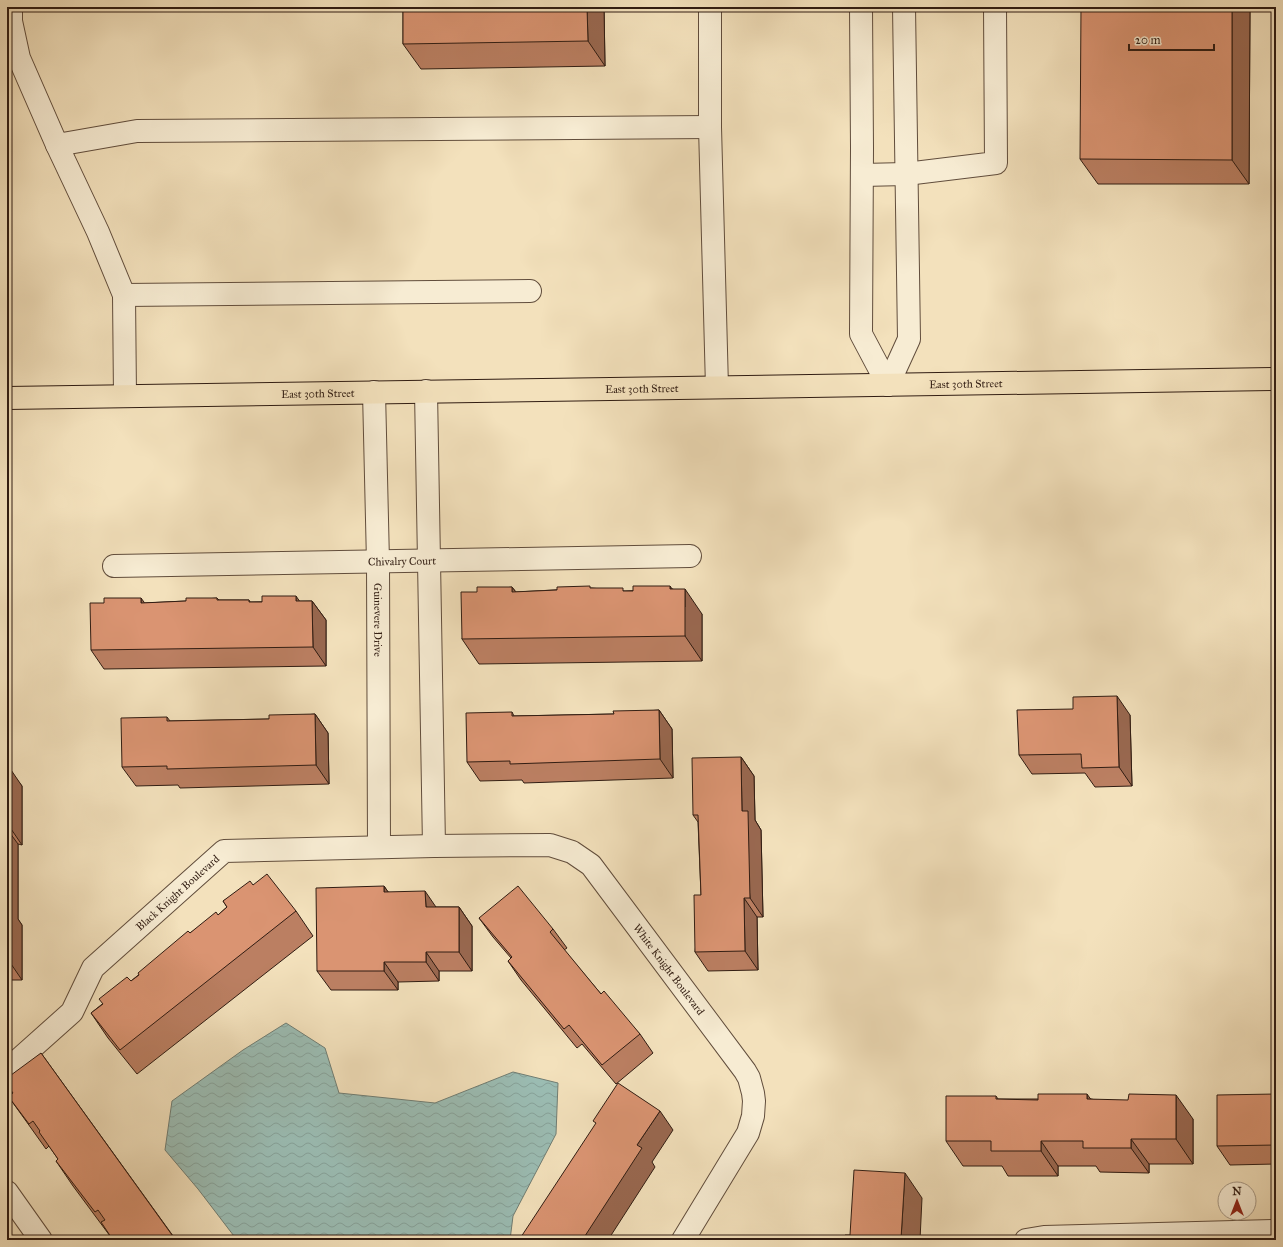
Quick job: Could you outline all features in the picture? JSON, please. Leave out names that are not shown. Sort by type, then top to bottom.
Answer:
[{"type":"main road","name":"East 30th Street","points":[[7,398],[1276,379]]},
{"type":"street","points":[[11,7],[11,21],[19,58],[57,145],[98,232],[124,294],[125,396]]},
{"type":"street","points":[[710,7],[710,127],[717,387]]},
{"type":"street","points":[[861,7],[861,334],[888,385]]},
{"type":"street","points":[[888,385],[909,339],[904,7]]},
{"type":"street","points":[[862,175],[906,174],[996,163],[995,7]]},
{"type":"street","points":[[57,145],[136,131],[710,127]]},
{"type":"street","points":[[124,294],[530,291]]},
{"type":"street","points":[[426,391],[434,846]]},
{"type":"street","name":"Guinevere Drive","points":[[374,392],[378,562],[379,847]]},
{"type":"street","name":"Chivalry Court","points":[[114,566],[690,556]]},
{"type":"street","name":"White Knight Boulevard","points":[[410,846],[550,845],[572,852],[592,865],[745,1072],[749,1078],[754,1101],[753,1116],[748,1134],[683,1240]]},
{"type":"street","name":"Black Knight Boulevard","points":[[7,1070],[72,1012],[93,968],[224,851],[410,846]]},
{"type":"street","points":[[7,1192],[41,1240]]},
{"type":"street","points":[[1026,1240],[1044,1237],[1276,1231]]},
{"type":"water","points":[[286,1023],[325,1048],[339,1093],[435,1103],[513,1072],[558,1083],[556,1134],[513,1216],[510,1240],[237,1240],[198,1189],[165,1150],[172,1101],[243,1050]]},
{"type":"building","points":[[403,7],[587,7],[588,41],[403,44]]},
{"type":"building","points":[[1081,7],[1232,7],[1232,160],[1080,159]]},
{"type":"building","points":[[590,586],[590,588],[623,588],[623,591],[633,591],[633,586],[670,586],[670,589],[685,589],[685,636],[462,639],[461,592],[477,592],[477,587],[512,587],[512,592],[557,590],[557,587]]},
{"type":"building","points":[[262,596],[296,596],[296,601],[312,601],[313,647],[91,650],[90,603],[104,603],[104,598],[141,598],[141,603],[186,601],[186,598],[217,598],[217,600],[249,600],[249,602],[262,602]]},
{"type":"building","points":[[1117,696],[1119,767],[1082,768],[1081,754],[1019,755],[1017,710],[1073,709],[1073,697]]},
{"type":"building","points":[[659,710],[660,759],[510,764],[510,761],[467,762],[466,713],[512,712],[512,716],[614,714],[613,711]]},
{"type":"building","points":[[315,714],[316,765],[167,769],[167,766],[122,767],[121,718],[167,717],[167,721],[269,719],[269,715]]},
{"type":"building","points":[[741,757],[742,811],[748,811],[750,898],[744,898],[745,951],[695,952],[694,895],[701,895],[698,815],[693,815],[692,758]]},
{"type":"building","points":[[7,767],[9,767],[9,826],[7,825]]},
{"type":"building","points":[[267,874],[296,911],[120,1050],[91,1013],[103,1004],[99,999],[127,977],[131,981],[139,975],[138,973],[188,931],[190,933],[216,912],[218,915],[227,907],[223,901],[250,881],[253,885]]},
{"type":"building","points":[[384,886],[384,892],[425,891],[426,907],[459,907],[459,952],[426,952],[426,962],[384,962],[384,971],[317,971],[316,888]]},
{"type":"building","points":[[518,886],[553,929],[550,932],[601,994],[604,991],[640,1034],[602,1065],[569,1025],[564,1029],[508,961],[512,957],[479,918]]},
{"type":"building","points":[[8,906],[9,961],[7,961]]},
{"type":"building","points":[[41,1053],[172,1235],[165,1240],[113,1240],[101,1222],[105,1220],[98,1210],[95,1212],[56,1161],[58,1159],[33,1121],[29,1124],[8,1096],[13,1093],[7,1085],[7,1078]]},
{"type":"building","points":[[618,1083],[660,1111],[637,1145],[642,1148],[583,1239],[579,1236],[577,1240],[519,1240],[596,1123],[593,1121]]},
{"type":"building","points":[[1038,1094],[1087,1094],[1087,1099],[1128,1100],[1129,1094],[1176,1095],[1176,1139],[1131,1139],[1131,1148],[1083,1148],[1083,1141],[1041,1141],[1041,1151],[991,1151],[991,1141],[946,1141],[946,1096],[996,1096],[996,1099],[1038,1100]]},
{"type":"building","points":[[1276,1094],[1276,1145],[1217,1146],[1217,1095]]},
{"type":"building","points":[[854,1170],[905,1173],[901,1239],[904,1240],[845,1240],[845,1235],[850,1235]]}]
